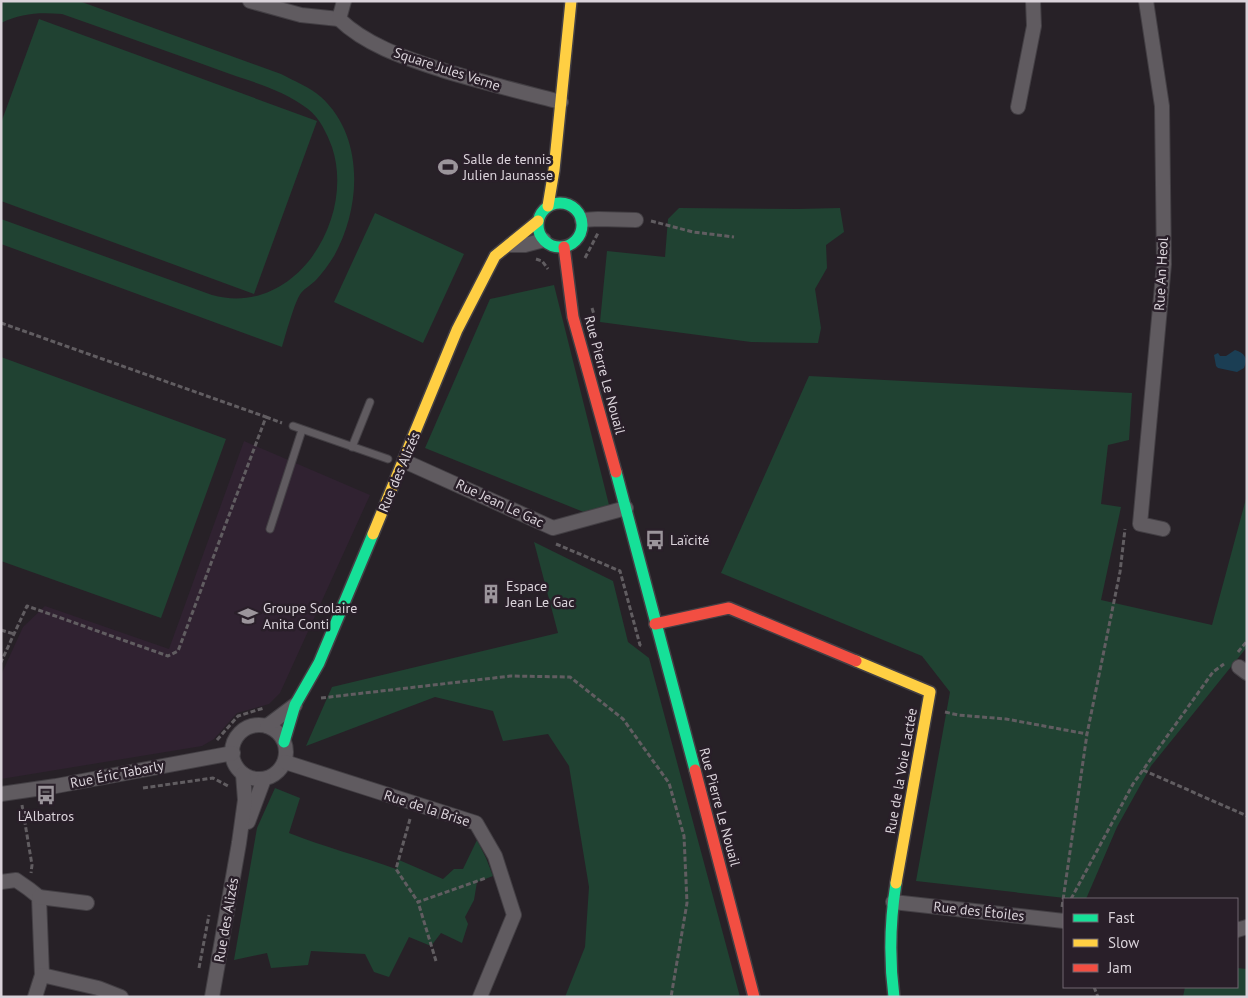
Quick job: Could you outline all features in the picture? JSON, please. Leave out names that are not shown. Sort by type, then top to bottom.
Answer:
[{"type":"street","name":"Square Jules Verne","points":[[250,1],[301,15],[339,19],[349,28],[402,57],[471,79],[562,102]]},
{"type":"street","points":[[339,19],[344,1]]},
{"type":"street","points":[[548,206],[562,102],[571,1]]},
{"type":"street","points":[[1018,107],[1034,26],[1033,1]]},
{"type":"street","name":"Rue An Heol","points":[[1146,1],[1162,106],[1164,264],[1140,524],[1163,529]]},
{"type":"street","points":[[554,170],[565,195],[580,214],[582,220],[581,234],[571,244],[557,247],[544,240],[540,235],[538,221],[543,210],[548,206],[562,202],[565,195]]},
{"type":"street","points":[[582,220],[636,220]]},
{"type":"street","name":"Rue des Alizés","points":[[284,742],[295,705],[318,663],[404,461],[457,330],[495,256],[511,245],[538,221]]},
{"type":"street","points":[[511,245],[525,245],[544,240]]},
{"type":"street","name":"Rue Pierre Le Nouail","points":[[564,247],[573,317],[626,508],[754,997]]},
{"type":"street","name":"Rue Jean Le Gac","points":[[404,461],[553,528],[626,508]]},
{"type":"street","name":"Rue de la Voie Lactée","points":[[655,624],[729,608],[930,692],[893,902],[890,965],[894,997]]},
{"type":"street","name":"Rue des Alizés","points":[[267,726],[295,705]]},
{"type":"street","points":[[267,726],[280,735],[284,742],[286,748],[285,762],[273,776],[264,779],[249,777],[237,768],[233,753],[237,737],[250,727],[267,726]]},
{"type":"street","name":"Rue Éric Tabarly","points":[[1,794],[56,786],[233,753]]},
{"type":"street","name":"Rue de la Brise","points":[[285,762],[476,823],[495,856],[514,915],[480,997]]},
{"type":"street","name":"Rue des Alizés","points":[[212,997],[240,843],[245,800],[243,774]]},
{"type":"street","name":"Rue des Alizés","points":[[240,843],[264,779]]},
{"type":"street","points":[[1,882],[16,880],[34,893],[87,904]]},
{"type":"street","points":[[34,893],[42,975],[35,997]]},
{"type":"street","name":"Rue des Étoiles","points":[[893,902],[1062,920]]},
{"type":"street","points":[[42,975],[98,988],[120,997]]},
{"type":"lane","points":[[352,447],[370,402]]},
{"type":"lane","points":[[293,426],[388,459]]},
{"type":"lane","points":[[270,529],[302,430]]},
{"type":"path","points":[[534,258],[542,261],[548,269],[581,264],[596,239],[600,228],[598,219]]},
{"type":"path","points":[[636,220],[653,222],[693,232],[734,237]]},
{"type":"path","points":[[1,323],[293,426]]},
{"type":"path","points":[[1,662],[27,606],[168,656],[178,651],[266,417]]},
{"type":"path","points":[[1065,898],[1087,734],[1120,572],[1126,525]]},
{"type":"path","points":[[555,544],[620,571],[640,645],[663,651]]},
{"type":"path","points":[[1,630],[14,634]]},
{"type":"path","points":[[1236,653],[1247,641]]},
{"type":"path","points":[[1072,898],[1133,784],[1143,770],[1214,672],[1237,668]]},
{"type":"path","points":[[322,690],[318,699],[511,676],[570,677],[623,719],[669,783],[684,836],[687,903],[671,997]]},
{"type":"path","points":[[930,692],[942,711],[958,716],[1006,719],[1087,734]]},
{"type":"path","points":[[1143,770],[1247,816]]},
{"type":"path","points":[[137,788],[213,778],[229,787],[230,793]]},
{"type":"path","points":[[414,804],[396,869],[418,902],[436,961]]},
{"type":"path","points":[[15,806],[22,805],[32,865],[34,893]]},
{"type":"path","points":[[418,902],[501,873]]},
{"type":"path","points":[[199,969],[209,913]]},
{"type":"shaded area","name":"Groupe Scolaire Anita Conti","points":[[244,441],[370,495],[280,693],[269,704],[237,713],[214,739],[202,746],[1,779],[1,675],[23,627],[45,606],[169,649]]},
{"type":"green space","points":[[6,1],[79,1],[281,74],[317,93],[335,113],[345,132],[352,152],[354,174],[350,217],[343,237],[328,266],[299,297],[282,347],[1,244],[1,219],[212,295],[242,298],[269,292],[293,277],[312,257],[326,232],[335,204],[337,175],[332,147],[320,122],[308,109],[288,96],[62,14],[31,14],[1,23],[1,4]]},
{"type":"green space","points":[[39,19],[317,121],[254,294],[1,201],[1,123]]},
{"type":"green space","points":[[679,208],[840,208],[844,232],[826,245],[827,268],[815,289],[821,328],[818,343],[751,342],[600,322],[607,251],[665,257],[668,219]]},
{"type":"green space","points":[[375,213],[464,254],[423,343],[334,302]]},
{"type":"green space","points":[[554,285],[609,505],[591,515],[425,448],[490,299]]},
{"type":"green space","points":[[1,357],[226,439],[161,618],[1,561]]},
{"type":"green space","points":[[809,376],[1132,393],[1129,440],[1108,445],[1101,504],[1121,507],[1101,600],[1212,625],[1247,495],[1247,647],[1151,766],[1117,827],[1086,898],[1065,898],[916,881],[950,692],[922,656],[721,573]]},
{"type":"green space","points":[[534,542],[613,581],[628,642],[649,658],[740,997],[565,997],[585,947],[589,887],[569,766],[548,734],[503,741],[493,711],[435,697],[306,746],[332,687],[558,633]]},
{"type":"green space","points":[[275,788],[300,798],[289,833],[396,869],[399,860],[443,879],[454,869],[463,869],[477,840],[493,876],[477,882],[474,900],[465,917],[468,924],[462,943],[441,933],[431,946],[409,937],[389,977],[374,972],[365,954],[311,951],[308,965],[271,968],[267,953],[234,960],[257,828]]},
{"type":"green space","points":[[1238,968],[1247,969],[1247,997],[1183,997],[1185,988],[1238,988]]},
{"type":"water","points":[[1235,350],[1245,356],[1244,368],[1237,372],[1216,366],[1214,355],[1218,353],[1220,356],[1226,356]]},
{"type":"traffic: fast","points":[[556,203],[564,203],[576,209],[582,225],[576,241],[564,247],[556,247],[544,241],[538,229],[538,221],[544,209],[556,203]]},
{"type":"traffic: fast","points":[[616,472],[695,770]]},
{"type":"traffic: fast","points":[[284,742],[295,705],[319,663],[373,534]]},
{"type":"traffic: fast","points":[[894,997],[891,969],[891,940],[896,883]]},
{"type":"traffic: slow","points":[[548,206],[554,170],[571,1]]},
{"type":"traffic: slow","points":[[373,534],[457,330],[495,256],[538,221]]},
{"type":"traffic: slow","points":[[856,661],[930,692],[896,883]]},
{"type":"traffic: jam","points":[[564,247],[573,317],[616,472]]},
{"type":"traffic: jam","points":[[655,624],[729,608],[856,661]]},
{"type":"traffic: jam","points":[[695,770],[754,997]]},
{"type":"place","name":"Salle de tennis Julien Jaunasse","points":[[448,167]]},
{"type":"place","name":"Laïcité","points":[[655,540]]},
{"type":"place","name":"Espace Jean Le Gac","points":[[491,594]]},
{"type":"place","name":"Groupe Scolaire Anita Conti","points":[[248,616]]},
{"type":"place","name":"L'Albatros","points":[[46,795]]}]
